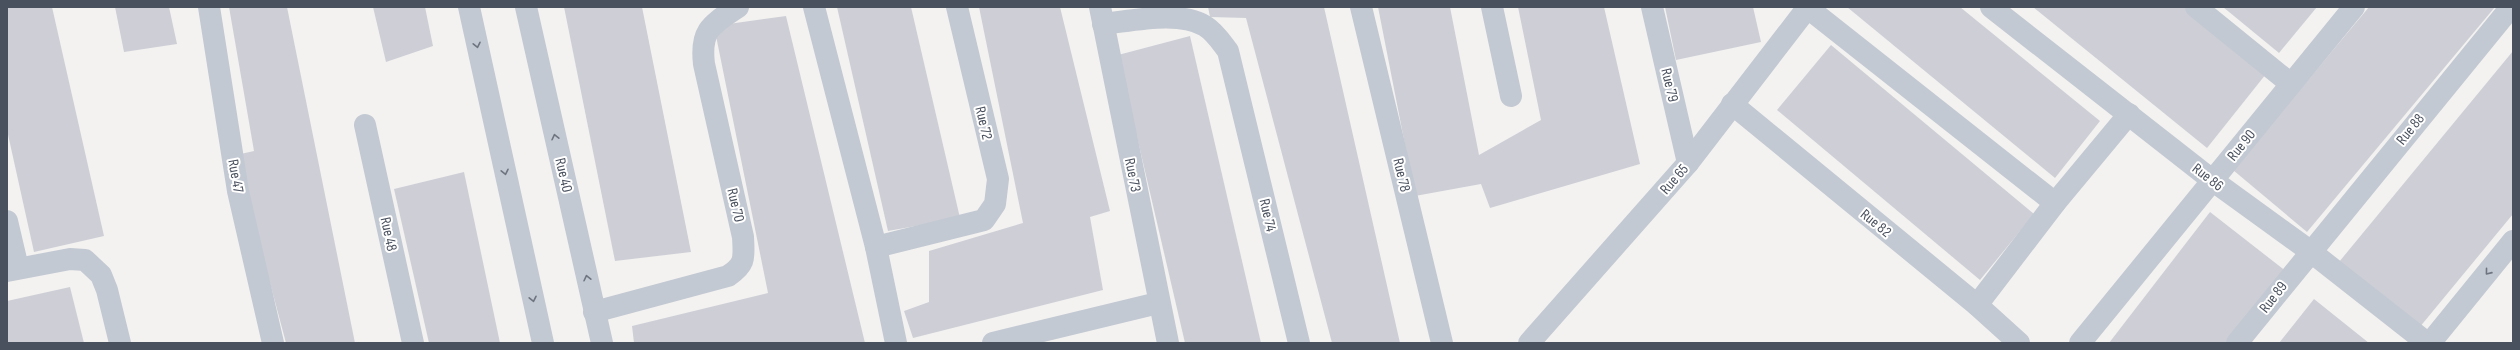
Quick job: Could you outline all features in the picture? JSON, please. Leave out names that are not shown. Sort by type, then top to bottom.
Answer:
[{"type":"street","name":"Rue 47","points":[[209,7],[238,191],[273,343]]},
{"type":"street","points":[[469,7],[543,343]]},
{"type":"street","name":"Rue 40","points":[[526,7],[602,343]]},
{"type":"street","name":"Rue 70","points":[[594,312],[728,276],[739,268],[744,258],[743,237],[704,64],[702,48],[703,39],[710,27],[738,7]]},
{"type":"street","points":[[814,7],[876,247],[896,343]]},
{"type":"street","name":"Rue 72","points":[[876,247],[984,220],[995,204],[998,179],[957,7]]},
{"type":"street","name":"Rue 78","points":[[1361,7],[1442,343]]},
{"type":"street","points":[[1492,7],[1511,96]]},
{"type":"street","name":"Rue 79","points":[[1652,7],[1688,163]]},
{"type":"street","points":[[1808,7],[2055,203]]},
{"type":"street","name":"Rue 65","points":[[1530,343],[1688,163],[1732,104],[1788,17],[1808,7]]},
{"type":"street","name":"Rue 86","points":[[1991,7],[2212,180],[2310,251],[2428,343]]},
{"type":"street","points":[[2196,7],[2291,84]]},
{"type":"street","name":"Rue 90","points":[[2082,341],[2354,7]]},
{"type":"street","name":"Rue 88","points":[[2310,251],[2511,7]]},
{"type":"street","name":"Rue 74","points":[[1102,16],[1163,17],[1186,20],[1204,25],[1214,33],[1228,51],[1238,86],[1299,343]]},
{"type":"street","name":"Rue 73","points":[[1102,16],[1158,303],[1168,343]]},
{"type":"street","name":"Rue 82","points":[[1732,104],[1977,305],[2019,343]]},
{"type":"street","points":[[1977,305],[2055,203],[2129,114]]},
{"type":"street","name":"Rue 48","points":[[365,125],[413,343]]},
{"type":"street","points":[[7,221],[13,270],[70,259],[85,260],[101,275],[107,290],[120,343]]},
{"type":"street","points":[[2428,343],[2513,241]]},
{"type":"street","name":"Rue 89","points":[[2237,343],[2310,251]]},
{"type":"street","points":[[993,343],[1158,303]]},
{"type":"building","points":[[7,7],[52,7],[104,236],[34,252],[7,130]]},
{"type":"building","points":[[115,7],[169,7],[177,44],[124,52]]},
{"type":"building","points":[[229,7],[287,7],[355,343],[286,343],[236,155],[254,151]]},
{"type":"building","points":[[373,7],[425,7],[433,46],[386,62]]},
{"type":"building","points":[[564,7],[642,7],[691,252],[615,261]]},
{"type":"building","points":[[837,7],[911,7],[960,218],[888,231]]},
{"type":"building","points":[[979,7],[1060,7],[1110,211],[1090,217],[1103,290],[913,338],[904,311],[929,302],[929,251],[1023,223]]},
{"type":"building","points":[[1208,7],[1324,7],[1400,343],[1332,343],[1246,18],[1210,17]]},
{"type":"building","points":[[1378,7],[1450,7],[1479,155],[1541,120],[1518,7],[1604,7],[1640,164],[1490,208],[1481,184],[1415,196]]},
{"type":"building","points":[[1665,7],[1753,7],[1761,42],[1676,60]]},
{"type":"building","points":[[1847,7],[1960,7],[2100,121],[2055,178]]},
{"type":"building","points":[[2033,7],[2184,7],[2266,74],[2207,148]]},
{"type":"building","points":[[2223,7],[2317,7],[2279,53]]},
{"type":"building","points":[[2369,7],[2495,7],[2307,232],[2233,170]]},
{"type":"building","points":[[786,16],[865,343],[634,343],[632,326],[768,293],[714,26]]},
{"type":"building","points":[[1190,36],[1261,343],[1185,343],[1118,55]]},
{"type":"building","points":[[1831,45],[2034,214],[1980,280],[1777,110]]},
{"type":"building","points":[[2513,51],[2513,214],[2419,328],[2339,262]]},
{"type":"building","points":[[464,172],[500,343],[429,343],[394,189]]},
{"type":"building","points":[[2210,212],[2287,272],[2232,343],[2109,343]]},
{"type":"building","points":[[70,287],[84,343],[7,343],[7,301]]},
{"type":"building","points":[[2314,299],[2369,343],[2279,343]]}]
